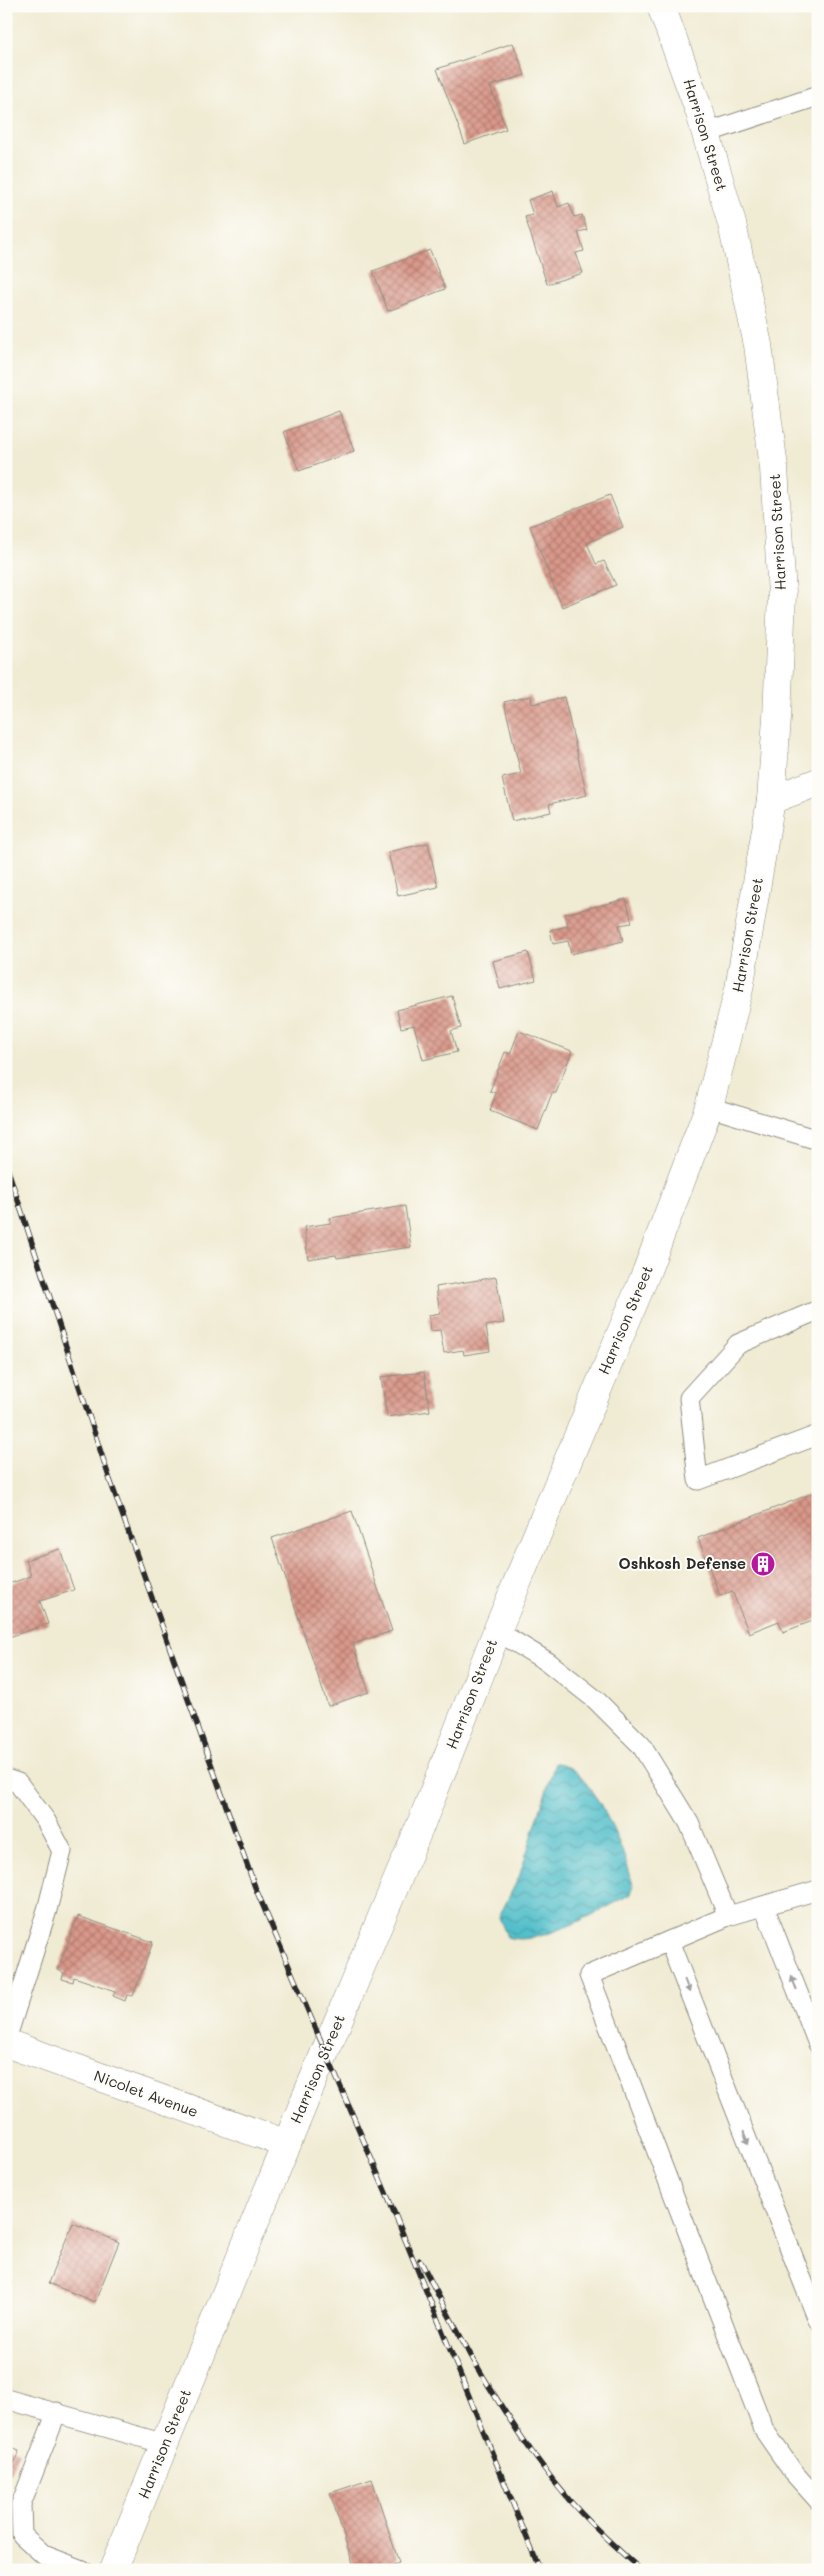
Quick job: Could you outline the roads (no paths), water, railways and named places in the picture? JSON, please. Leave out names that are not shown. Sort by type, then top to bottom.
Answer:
[{"type":"street","name":"Harrison Street","points":[[113,2570],[287,2144],[423,1819],[496,1631],[646,1273],[709,1107],[739,989],[771,800],[782,594],[774,468],[758,345],[732,224],[706,133],[661,6]]},
{"type":"street","points":[[771,800],[818,782]]},
{"type":"street","name":"Nicolet Avenue","points":[[6,2041],[287,2144]]},
{"type":"lane","points":[[706,133],[818,96]]},
{"type":"lane","points":[[709,1107],[818,1140]]},
{"type":"lane","points":[[818,1310],[738,1344],[689,1398],[698,1480],[818,1435]]},
{"type":"lane","points":[[496,1631],[548,1662],[596,1700],[642,1745],[689,1823],[728,1916]]},
{"type":"lane","points":[[6,1779],[18,1783],[46,1820],[62,1851],[47,1910],[6,2041]]},
{"type":"lane","points":[[818,1890],[728,1916],[589,1975],[764,2430],[793,2472],[818,2500]]},
{"type":"lane","points":[[764,1906],[818,2044]]},
{"type":"lane","points":[[669,1941],[818,2320]]},
{"type":"lane","points":[[6,2399],[165,2444]]},
{"type":"lane","points":[[57,2412],[21,2504],[22,2536],[44,2555],[84,2570]]},
{"type":"water","points":[[555,1763],[568,1767],[582,1778],[594,1794],[605,1813],[623,1854],[633,1886],[631,1894],[588,1917],[552,1932],[520,1939],[507,1937],[499,1917],[519,1877]]},
{"type":"railway","points":[[6,1164],[110,1480],[255,1887],[389,2200],[540,2570]]},
{"type":"railway","points":[[420,2260],[470,2354],[527,2445],[578,2510],[604,2537],[641,2570]]},
{"type":"place","name":"Oshkosh Defense","points":[[763,1564]]}]
